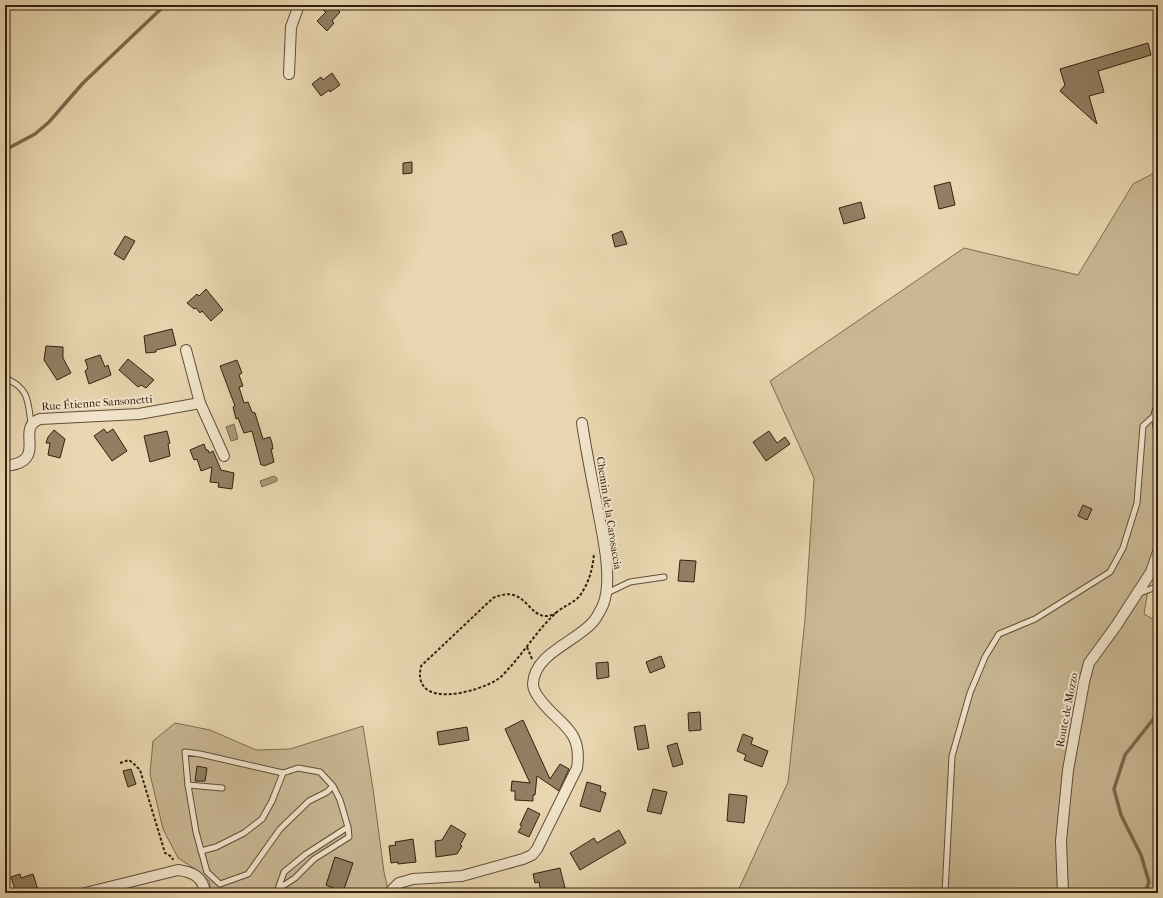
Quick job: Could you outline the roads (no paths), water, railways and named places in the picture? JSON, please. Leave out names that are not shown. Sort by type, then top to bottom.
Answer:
[{"type":"street","points":[[289,74],[291,26],[299,5]]},
{"type":"street","points":[[186,350],[200,403],[224,456]]},
{"type":"street","name":"Rue Étienne Sansonetti","points":[[5,466],[18,464],[26,458],[29,451],[29,432],[31,425],[36,420],[139,414],[200,403]]},
{"type":"street","points":[[1157,412],[1158,425]]},
{"type":"street","name":"Chemin de la Carosaccia","points":[[390,893],[399,884],[413,879],[462,876],[500,866],[532,855],[537,849],[577,768],[579,756],[576,742],[570,730],[544,705],[536,694],[533,686],[534,680],[542,663],[550,655],[581,633],[592,623],[601,609],[607,593],[604,546],[582,423]]},
{"type":"street","name":"Route de Mozzo","points":[[1063,893],[1061,841],[1068,770],[1084,682],[1089,663],[1116,626],[1151,572],[1158,552]]},
{"type":"street","points":[[85,893],[178,870],[190,872],[199,877],[205,888],[205,893]]},
{"type":"lane","points":[[5,378],[22,388],[28,401],[31,425]]},
{"type":"lane","points":[[945,893],[952,756],[970,693],[985,657],[999,634],[1034,619],[1110,572],[1123,548],[1137,503],[1143,426],[1157,412]]},
{"type":"lane","points":[[607,593],[630,582],[664,577]]},
{"type":"lane","points":[[1137,594],[1156,587],[1158,584]]},
{"type":"lane","points":[[277,891],[295,878],[314,859],[349,836],[348,826],[340,800],[333,786],[320,772],[298,768],[283,773],[185,752],[188,785],[196,832],[206,872],[220,884],[248,874],[280,829],[309,801],[327,792],[333,786]]},
{"type":"lane","points":[[201,851],[216,847],[244,833],[262,819],[272,801],[283,773]]},
{"type":"lane","points":[[188,785],[222,788]]},
{"type":"lane","points":[[277,891],[284,872],[306,854],[348,826]]},
{"type":"waterway","points":[[5,150],[35,134],[49,122],[83,83],[165,5]]},
{"type":"waterway","points":[[1145,893],[1149,882],[1141,855],[1121,815],[1114,789],[1125,755],[1158,713]]}]
